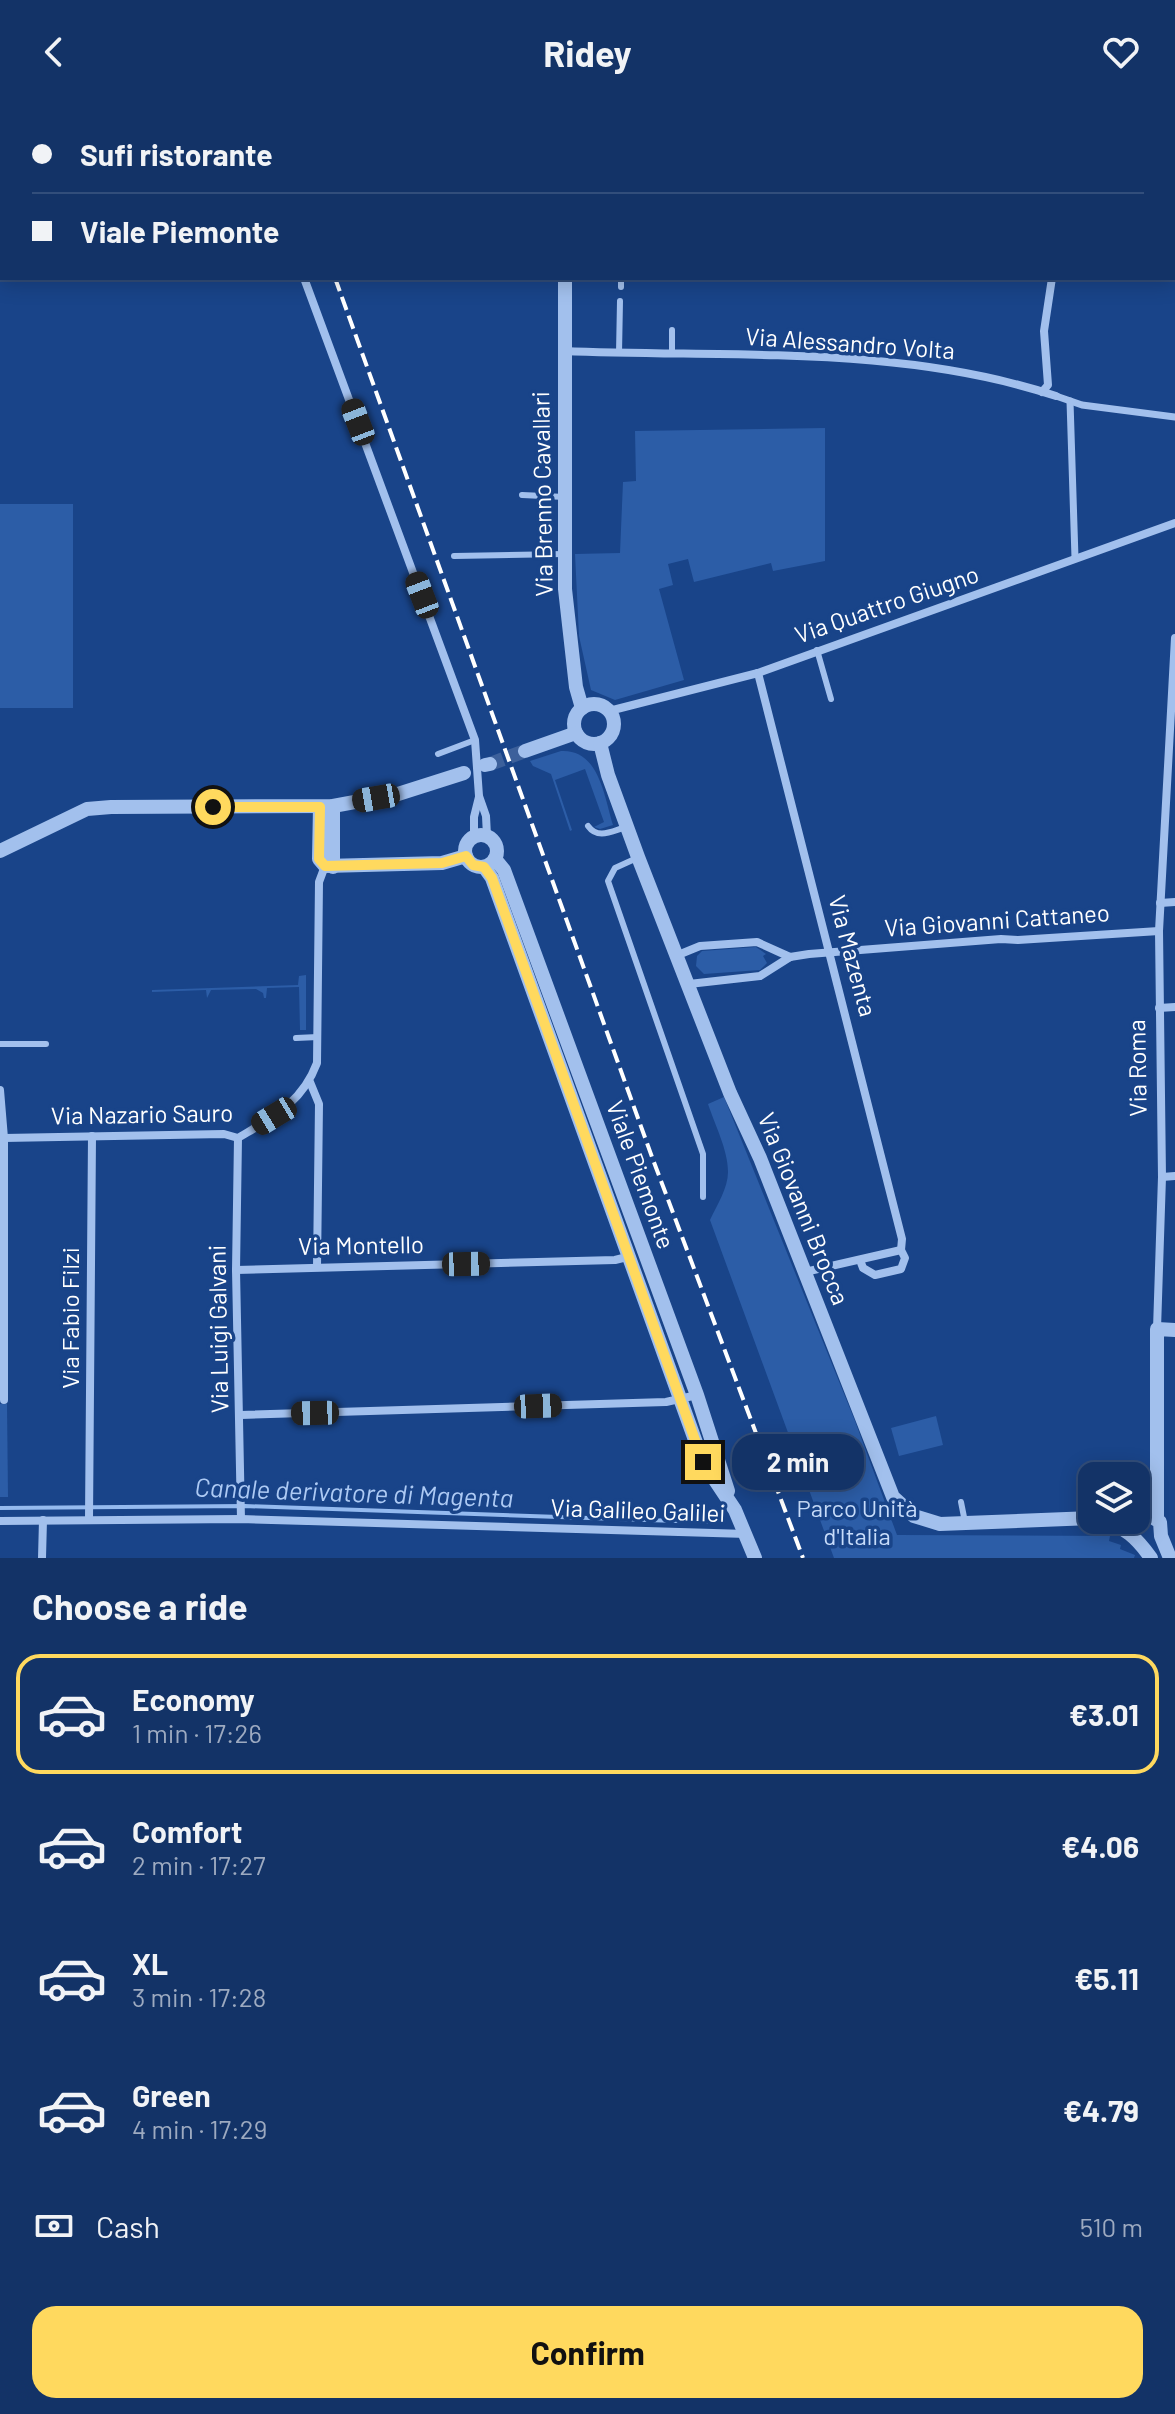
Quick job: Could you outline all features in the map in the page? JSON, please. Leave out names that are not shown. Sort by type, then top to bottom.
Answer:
[{"type":"street","points":[[305,280],[475,740],[479,796],[486,816],[481,836],[467,843],[466,856],[473,865],[490,863],[497,846],[481,836]]},
{"type":"street","name":"Via Brenno Cavallari","points":[[565,280],[565,589],[572,656],[582,708]]},
{"type":"street","points":[[1042,392],[1048,385],[1044,331],[1052,280]]},
{"type":"street","name":"Via Alessandro Volta","points":[[564,351],[787,356],[877,362],[958,371],[1082,405],[1175,417]]},
{"type":"street","points":[[1070,401],[1075,558]]},
{"type":"street","name":"Via Quattro Giugno","points":[[609,711],[758,673],[1175,523]]},
{"type":"street","name":"Via Roma","points":[[1150,1510],[1157,1499],[1157,1329],[1162,1177],[1159,931],[1171,809],[1165,802],[1173,712],[1175,638]]},
{"type":"street","name":"Via Mazenta","points":[[758,673],[906,1257]]},
{"type":"street","points":[[597,705],[609,711],[614,721],[613,730],[600,743],[587,743],[576,733],[575,717],[582,708],[597,705]]},
{"type":"street","points":[[525,751],[576,733]]},
{"type":"street","name":"Via Giovanni Brocca","points":[[600,743],[626,827],[893,1497],[903,1508],[940,1524],[1078,1519]]},
{"type":"street","points":[[0,851],[87,809],[326,806],[398,794],[464,773]]},
{"type":"street","points":[[317,1267],[319,1104],[310,1082],[317,1063],[319,882],[329,866],[326,806]]},
{"type":"street","points":[[329,866],[442,863],[466,856]]},
{"type":"street","name":"Viale Piemonte","points":[[490,863],[504,870],[697,1395],[735,1510]]},
{"type":"street","name":"Viale Piemonte","points":[[490,863],[492,878],[703,1462],[735,1510],[755,1558]]},
{"type":"street","points":[[1160,903],[1175,902]]},
{"type":"street","name":"Via Giovanni Cattaneo","points":[[689,984],[760,976],[790,957],[830,952],[1159,931]]},
{"type":"street","name":"Via Giovanni Cattaneo","points":[[678,955],[700,946],[757,942],[790,957]]},
{"type":"street","points":[[1159,1008],[1175,1007]]},
{"type":"street","name":"Via Nazario Sauro","points":[[4,1138],[224,1134],[238,1138],[292,1103],[310,1082]]},
{"type":"street","points":[[0,1090],[4,1138],[4,1400]]},
{"type":"street","name":"Via Fabio Filzi","points":[[89,1516],[92,1136]]},
{"type":"street","name":"Via Luigi Galvani","points":[[238,1138],[236,1270],[241,1516]]},
{"type":"street","points":[[1162,1177],[1175,1176]]},
{"type":"street","name":"Via Montello","points":[[236,1270],[615,1260],[645,1251]]},
{"type":"street","points":[[805,1272],[860,1260],[906,1257],[901,1269],[875,1275],[863,1268],[860,1260]]},
{"type":"street","points":[[1157,1329],[1175,1330]]},
{"type":"street","points":[[241,1415],[681,1401],[697,1395]]},
{"type":"street","name":"Via Galileo Galilei","points":[[0,1521],[89,1516],[241,1516],[747,1534]]},
{"type":"street","points":[[42,1558],[43,1520]]},
{"type":"street","points":[[1150,1520],[1162,1527],[1161,1536],[1170,1558]]},
{"type":"street","points":[[1130,1534],[1149,1544],[1161,1536]]},
{"type":"street","points":[[1136,1534],[1151,1558]]},
{"type":"lane","points":[[621,280],[621,287]]},
{"type":"lane","points":[[619,353],[620,301]]},
{"type":"lane","points":[[672,330],[672,354]]},
{"type":"lane","points":[[522,495],[565,497]]},
{"type":"lane","points":[[454,556],[564,554]]},
{"type":"lane","points":[[817,650],[831,699]]},
{"type":"lane","points":[[438,754],[475,740]]},
{"type":"lane","points":[[588,826],[600,835],[626,827]]},
{"type":"lane","points":[[638,857],[615,868],[608,881],[703,1154],[703,1197]]},
{"type":"lane","points":[[296,1038],[318,1037]]},
{"type":"lane","points":[[0,1044],[46,1044]]},
{"type":"lane","points":[[961,1502],[965,1524]]},
{"type":"green space","points":[[825,428],[825,561],[773,571],[771,563],[694,582],[688,559],[668,564],[673,585],[659,589],[684,680],[615,700],[591,690],[579,636],[575,554],[620,553],[623,482],[636,481],[635,431]]},
{"type":"green space","points":[[0,504],[73,504],[73,708],[0,708]]},
{"type":"green space","points":[[561,751],[574,752],[592,766],[603,788],[613,825],[600,829],[594,827],[604,822],[585,769],[555,780],[570,831],[551,774],[533,766],[530,761]]},
{"type":"green space","points":[[756,947],[766,954],[763,956],[767,963],[760,970],[704,974],[696,966],[697,956],[702,951]]},
{"type":"green space","points":[[306,975],[306,1030],[300,1030],[299,987],[267,988],[266,998],[256,989],[211,990],[207,998],[206,990],[152,992],[298,985],[299,976]]},
{"type":"green space","name":"Parco Unità d'Italia","points":[[724,1097],[855,1421],[897,1535],[1110,1536],[1109,1541],[1121,1545],[1120,1549],[1135,1555],[1134,1558],[834,1558],[710,1220],[724,1190],[728,1172],[724,1146],[708,1104]]},
{"type":"green space","points":[[0,1404],[7,1404],[8,1497],[0,1497]]},
{"type":"green space","points":[[936,1416],[943,1445],[899,1456],[891,1428]]},
{"type":"waterway","name":"Canale derivatore di Magenta","points":[[0,1508],[245,1506],[706,1522]]},
{"type":"tunnel","points":[[490,764],[525,751]]},
{"type":"railway","points":[[336,280],[652,1157],[803,1558]]},
{"type":"route","points":[[213,807],[320,807],[319,859],[325,866],[442,863],[466,856],[473,865],[484,867],[492,878],[703,1462]]}]
